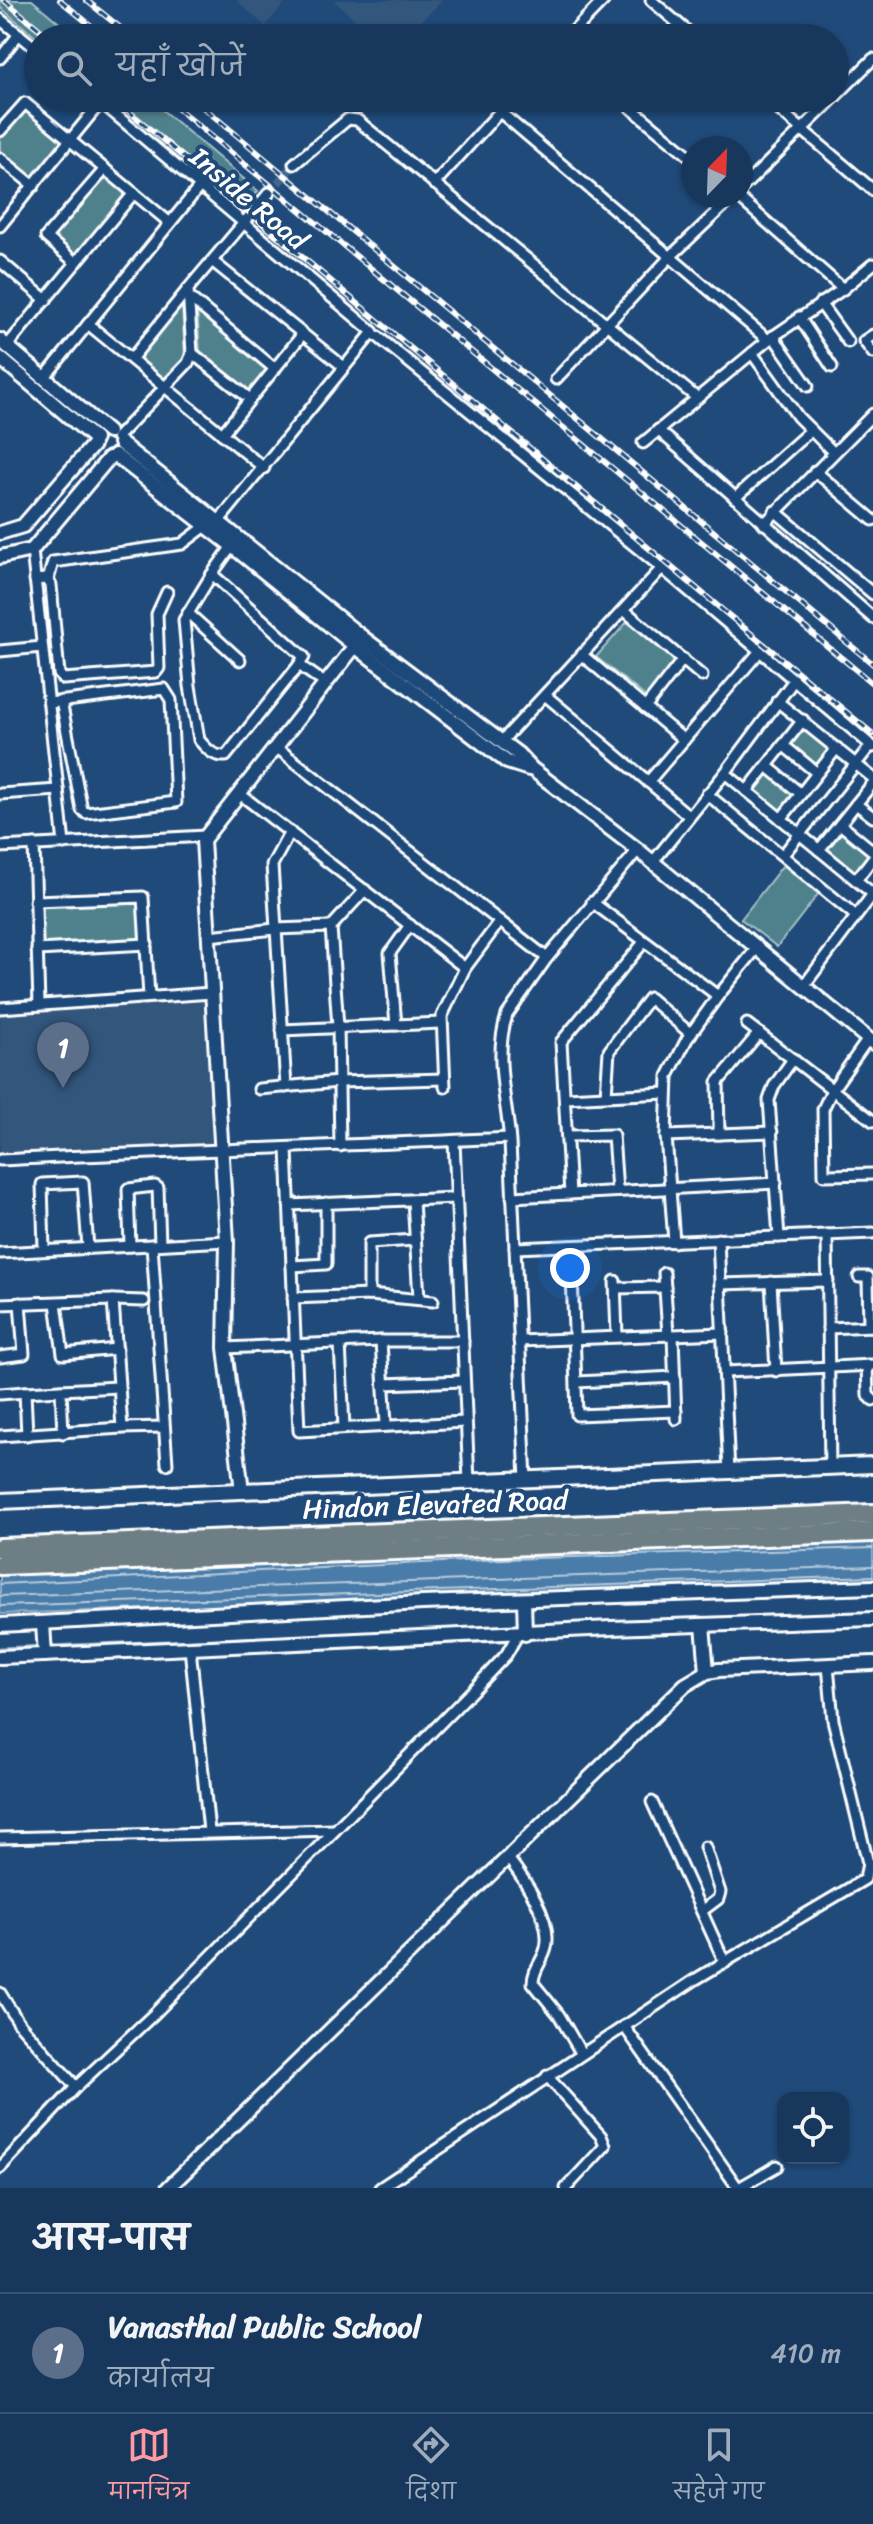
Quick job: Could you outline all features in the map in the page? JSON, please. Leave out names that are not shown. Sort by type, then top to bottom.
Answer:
[{"type":"highway","name":"Hindon Elevated Road","points":[[0,1548],[873,1514]]},
{"type":"highway","name":"Hindon Elevated Road","points":[[0,1565],[873,1532]]},
{"type":"main road","points":[[0,1501],[873,1465]]},
{"type":"street","points":[[581,24],[604,0]]},
{"type":"street","points":[[651,0],[679,24]]},
{"type":"street","points":[[0,19],[24,38]]},
{"type":"street","points":[[0,58],[19,34]]},
{"type":"street","points":[[849,82],[873,59]]},
{"type":"street","points":[[0,131],[24,104]]},
{"type":"street","points":[[36,112],[170,223]]},
{"type":"street","points":[[2,221],[34,186],[91,112]]},
{"type":"street","name":"Inside Road","points":[[113,112],[375,334],[662,568],[872,746]]},
{"type":"street","points":[[434,184],[500,112],[669,258],[771,338],[808,386]]},
{"type":"street","points":[[636,112],[681,149]]},
{"type":"street","points":[[781,112],[873,190]]},
{"type":"street","points":[[753,177],[819,112]]},
{"type":"street","points":[[294,164],[352,118],[697,398]]},
{"type":"street","points":[[0,158],[34,186]]},
{"type":"street","points":[[76,263],[46,237],[105,169]]},
{"type":"street","points":[[45,377],[201,185]]},
{"type":"street","points":[[134,193],[46,300],[4,343],[206,526],[358,642],[507,762],[532,769]]},
{"type":"street","points":[[132,358],[269,193]]},
{"type":"street","points":[[556,379],[669,258],[722,208]]},
{"type":"street","points":[[749,208],[843,289]]},
{"type":"street","points":[[0,261],[46,300]]},
{"type":"street","points":[[212,261],[344,367]]},
{"type":"street","points":[[643,443],[771,338],[873,265]]},
{"type":"street","points":[[0,557],[32,550],[114,445],[188,363],[192,353],[188,293]]},
{"type":"street","points":[[188,293],[275,369]]},
{"type":"street","points":[[820,303],[848,342]]},
{"type":"street","points":[[799,317],[832,367]]},
{"type":"street","points":[[88,324],[264,468]]},
{"type":"street","points":[[219,521],[344,367],[375,334]]},
{"type":"street","points":[[222,434],[302,335]]},
{"type":"street","points":[[873,335],[864,341],[873,353]]},
{"type":"street","points":[[192,353],[250,399]]},
{"type":"street","points":[[752,353],[792,409],[833,452]]},
{"type":"street","points":[[0,358],[94,442],[100,456],[114,445]]},
{"type":"street","points":[[764,524],[873,415]]},
{"type":"street","points":[[658,430],[873,618]]},
{"type":"street","points":[[735,498],[811,430]]},
{"type":"street","points":[[0,533],[23,526],[100,434],[219,521],[358,642],[518,754],[532,769],[638,850],[870,1041],[832,1090],[823,1109],[824,1175],[873,1174]]},
{"type":"street","points":[[815,471],[873,520]]},
{"type":"street","points":[[775,511],[873,594]]},
{"type":"street","points":[[167,592],[157,614],[159,668],[156,672],[63,679],[59,674],[48,580],[53,562],[182,544],[206,526]]},
{"type":"street","points":[[212,574],[304,657],[226,756],[216,756],[199,740],[184,621],[212,574],[232,546]]},
{"type":"street","points":[[32,550],[64,844]]},
{"type":"street","points":[[501,742],[662,568]]},
{"type":"street","points":[[35,580],[48,580]]},
{"type":"street","points":[[624,610],[702,676]]},
{"type":"street","points":[[188,613],[240,660]]},
{"type":"street","points":[[242,1491],[225,1348],[227,1241],[203,840],[358,642]]},
{"type":"street","points":[[0,651],[42,647]]},
{"type":"street","points":[[648,782],[760,651]]},
{"type":"street","points":[[582,655],[684,740]]},
{"type":"street","points":[[645,708],[683,659]]},
{"type":"street","points":[[299,665],[326,684]]},
{"type":"street","points":[[652,863],[725,773],[794,680]]},
{"type":"street","points":[[49,703],[61,701],[164,689],[168,692],[171,700],[176,802],[86,813],[82,810],[61,701]]},
{"type":"street","points":[[545,695],[689,816]]},
{"type":"street","points":[[777,701],[873,780],[819,850]]},
{"type":"street","points":[[747,791],[803,720]]},
{"type":"street","points":[[783,745],[817,773]]},
{"type":"street","points":[[783,855],[855,763],[872,746]]},
{"type":"street","points":[[276,747],[547,958]]},
{"type":"street","points":[[781,819],[837,748]]},
{"type":"street","points":[[767,766],[801,794]]},
{"type":"street","points":[[725,773],[873,894],[803,987]]},
{"type":"street","points":[[0,781],[1,794],[58,790]]},
{"type":"street","points":[[240,794],[465,968]]},
{"type":"street","points":[[707,794],[856,916]]},
{"type":"street","points":[[856,804],[873,817]]},
{"type":"street","points":[[840,824],[873,851]]},
{"type":"street","points":[[286,1087],[272,865],[290,832]]},
{"type":"street","points":[[0,847],[206,836]]},
{"type":"street","points":[[34,845],[39,1005]]},
{"type":"street","points":[[526,1480],[509,1138],[501,1068],[503,1025],[547,958],[638,850]]},
{"type":"street","points":[[856,880],[873,858]]},
{"type":"street","points":[[209,936],[331,927],[365,890]]},
{"type":"street","points":[[35,901],[143,897],[149,997]]},
{"type":"street","points":[[592,902],[718,996]]},
{"type":"street","points":[[259,1089],[339,1082],[444,1083],[441,1023],[444,1009],[465,968],[500,921]]},
{"type":"street","points":[[396,1025],[390,953],[410,925]]},
{"type":"street","points":[[331,927],[338,1027],[340,1146]]},
{"type":"street","points":[[570,1194],[563,1039],[644,942]]},
{"type":"street","points":[[37,950],[147,944]]},
{"type":"street","points":[[674,1242],[666,1136],[666,1093],[671,1068],[718,996],[756,949]]},
{"type":"street","points":[[0,1008],[212,993]]},
{"type":"street","points":[[606,1095],[609,1051],[649,998],[691,1034]]},
{"type":"street","points":[[282,1030],[441,1023]]},
{"type":"street","points":[[747,1024],[873,1121]]},
{"type":"street","points":[[719,1134],[718,1082],[759,1033]]},
{"type":"street","points":[[779,1237],[769,1100],[771,1090],[793,1059]]},
{"type":"street","points":[[565,1098],[666,1093]]},
{"type":"street","points":[[666,1136],[772,1132]]},
{"type":"street","points":[[568,1136],[613,1135],[617,1191]]},
{"type":"street","points":[[0,1160],[222,1148],[287,1149],[509,1138]]},
{"type":"street","points":[[454,1141],[469,1482]]},
{"type":"street","points":[[287,1149],[299,1431],[465,1422]]},
{"type":"street","points":[[44,1249],[42,1184],[83,1182],[88,1248]]},
{"type":"street","points":[[512,1197],[776,1183]]},
{"type":"street","points":[[130,1246],[128,1189],[155,1186],[158,1188],[156,1244],[167,1464]]},
{"type":"street","points":[[289,1205],[456,1198]]},
{"type":"street","points":[[413,1200],[419,1298]]},
{"type":"street","points":[[292,1266],[326,1264],[326,1203]]},
{"type":"street","points":[[515,1248],[873,1233]]},
{"type":"street","points":[[827,1235],[830,1468]]},
{"type":"street","points":[[718,1239],[729,1472]]},
{"type":"street","points":[[369,1295],[369,1243],[415,1240]]},
{"type":"street","points":[[0,1253],[227,1241]]},
{"type":"street","points":[[571,1246],[577,1415],[676,1415],[664,1273]]},
{"type":"street","points":[[828,1328],[871,1326],[868,1277],[859,1277]]},
{"type":"street","points":[[720,1284],[828,1281]]},
{"type":"street","points":[[771,1282],[776,1371]]},
{"type":"street","points":[[617,1336],[616,1284],[665,1287]]},
{"type":"street","points":[[293,1298],[369,1295],[433,1301]]},
{"type":"street","points":[[113,1300],[122,1428]]},
{"type":"street","points":[[0,1304],[144,1301]]},
{"type":"street","points":[[0,1357],[24,1354],[20,1303]]},
{"type":"street","points":[[56,1303],[63,1354],[117,1349]]},
{"type":"street","points":[[519,1341],[723,1333]]},
{"type":"street","points":[[225,1348],[381,1341],[463,1341]]},
{"type":"street","points":[[381,1341],[386,1424]]},
{"type":"street","points":[[340,1343],[344,1428]]},
{"type":"street","points":[[725,1372],[870,1365],[868,1395],[873,1400]]},
{"type":"street","points":[[577,1382],[675,1377]]},
{"type":"street","points":[[384,1384],[463,1381]]},
{"type":"street","points":[[0,1394],[118,1387]]},
{"type":"street","points":[[61,1390],[63,1433]]},
{"type":"street","points":[[25,1392],[27,1435]]},
{"type":"street","points":[[0,1436],[164,1427]]},
{"type":"street","points":[[0,1625],[44,1628],[423,1603],[524,1606],[873,1587]]},
{"type":"street","points":[[0,2168],[76,2087],[155,2013],[499,1662],[523,1632],[524,1606]]},
{"type":"street","points":[[0,1657],[45,1651],[190,1648],[873,1619]]},
{"type":"street","points":[[703,1625],[707,1672]]},
{"type":"street","points":[[44,1628],[45,1651]]},
{"type":"street","points":[[190,1648],[209,1831]]},
{"type":"street","points":[[168,2188],[685,1685],[707,1672],[873,1663]]},
{"type":"street","points":[[380,2188],[581,2053],[869,1878],[833,1720],[828,1665]]},
{"type":"street","points":[[652,1802],[725,1963]]},
{"type":"street","points":[[0,1838],[335,1830]]},
{"type":"street","points":[[702,1911],[718,1899],[720,1892],[705,1847]]},
{"type":"street","points":[[508,1858],[531,1889],[546,1933],[546,1948],[534,1973],[533,1983],[559,2015],[581,2053]]},
{"type":"street","points":[[0,1993],[19,2023],[76,2087]]},
{"type":"street","points":[[624,2026],[738,2188],[777,2166]]},
{"type":"street","points":[[547,2076],[601,2136],[605,2146],[566,2188]]},
{"type":"shaded area","points":[[236,0],[288,0],[267,24],[263,24]]},
{"type":"shaded area","points":[[333,0],[443,0],[418,24],[360,24]]},
{"type":"shaded area","points":[[203,1002],[213,1155],[0,1166],[0,1013]]},
{"type":"green space","points":[[0,0],[32,0],[60,24],[24,24],[24,27],[0,7]]},
{"type":"green space","points":[[24,107],[24,112],[32,112],[65,140],[33,179],[0,151],[0,137]]},
{"type":"green space","points":[[127,112],[165,112],[258,191],[244,208]]},
{"type":"green space","points":[[108,173],[129,191],[73,257],[52,239]]},
{"type":"green space","points":[[182,304],[185,358],[165,381],[137,359]]},
{"type":"green space","points":[[197,308],[268,368],[248,393],[200,353]]},
{"type":"green space","points":[[627,622],[675,661],[646,697],[596,657]]},
{"type":"green space","points":[[803,724],[833,749],[817,769],[787,744]]},
{"type":"green space","points":[[767,770],[797,794],[781,814],[751,790]]},
{"type":"green space","points":[[841,829],[871,854],[855,874],[825,849]]},
{"type":"green space","points":[[783,865],[819,893],[777,947],[741,919]]},
{"type":"green space","points":[[140,902],[142,941],[42,945],[40,906]]},
{"type":"water","points":[[873,1530],[873,1583],[0,1614],[0,1566]]},
{"type":"waterway","points":[[49,1646],[414,1631]]},
{"type":"waterway","points":[[0,1648],[42,1646]]},
{"type":"tunnel","points":[[269,193],[294,164]]},
{"type":"railway","points":[[4,0],[33,24]]},
{"type":"railway","points":[[60,0],[89,24]]},
{"type":"railway","points":[[86,0],[116,24]]},
{"type":"railway","points":[[130,112],[873,734]]},
{"type":"railway","points":[[182,112],[873,684]]},
{"type":"railway","points":[[209,112],[873,664]]},
{"type":"place","name":"Vanasthal Public School","points":[[63,1088]]}]
